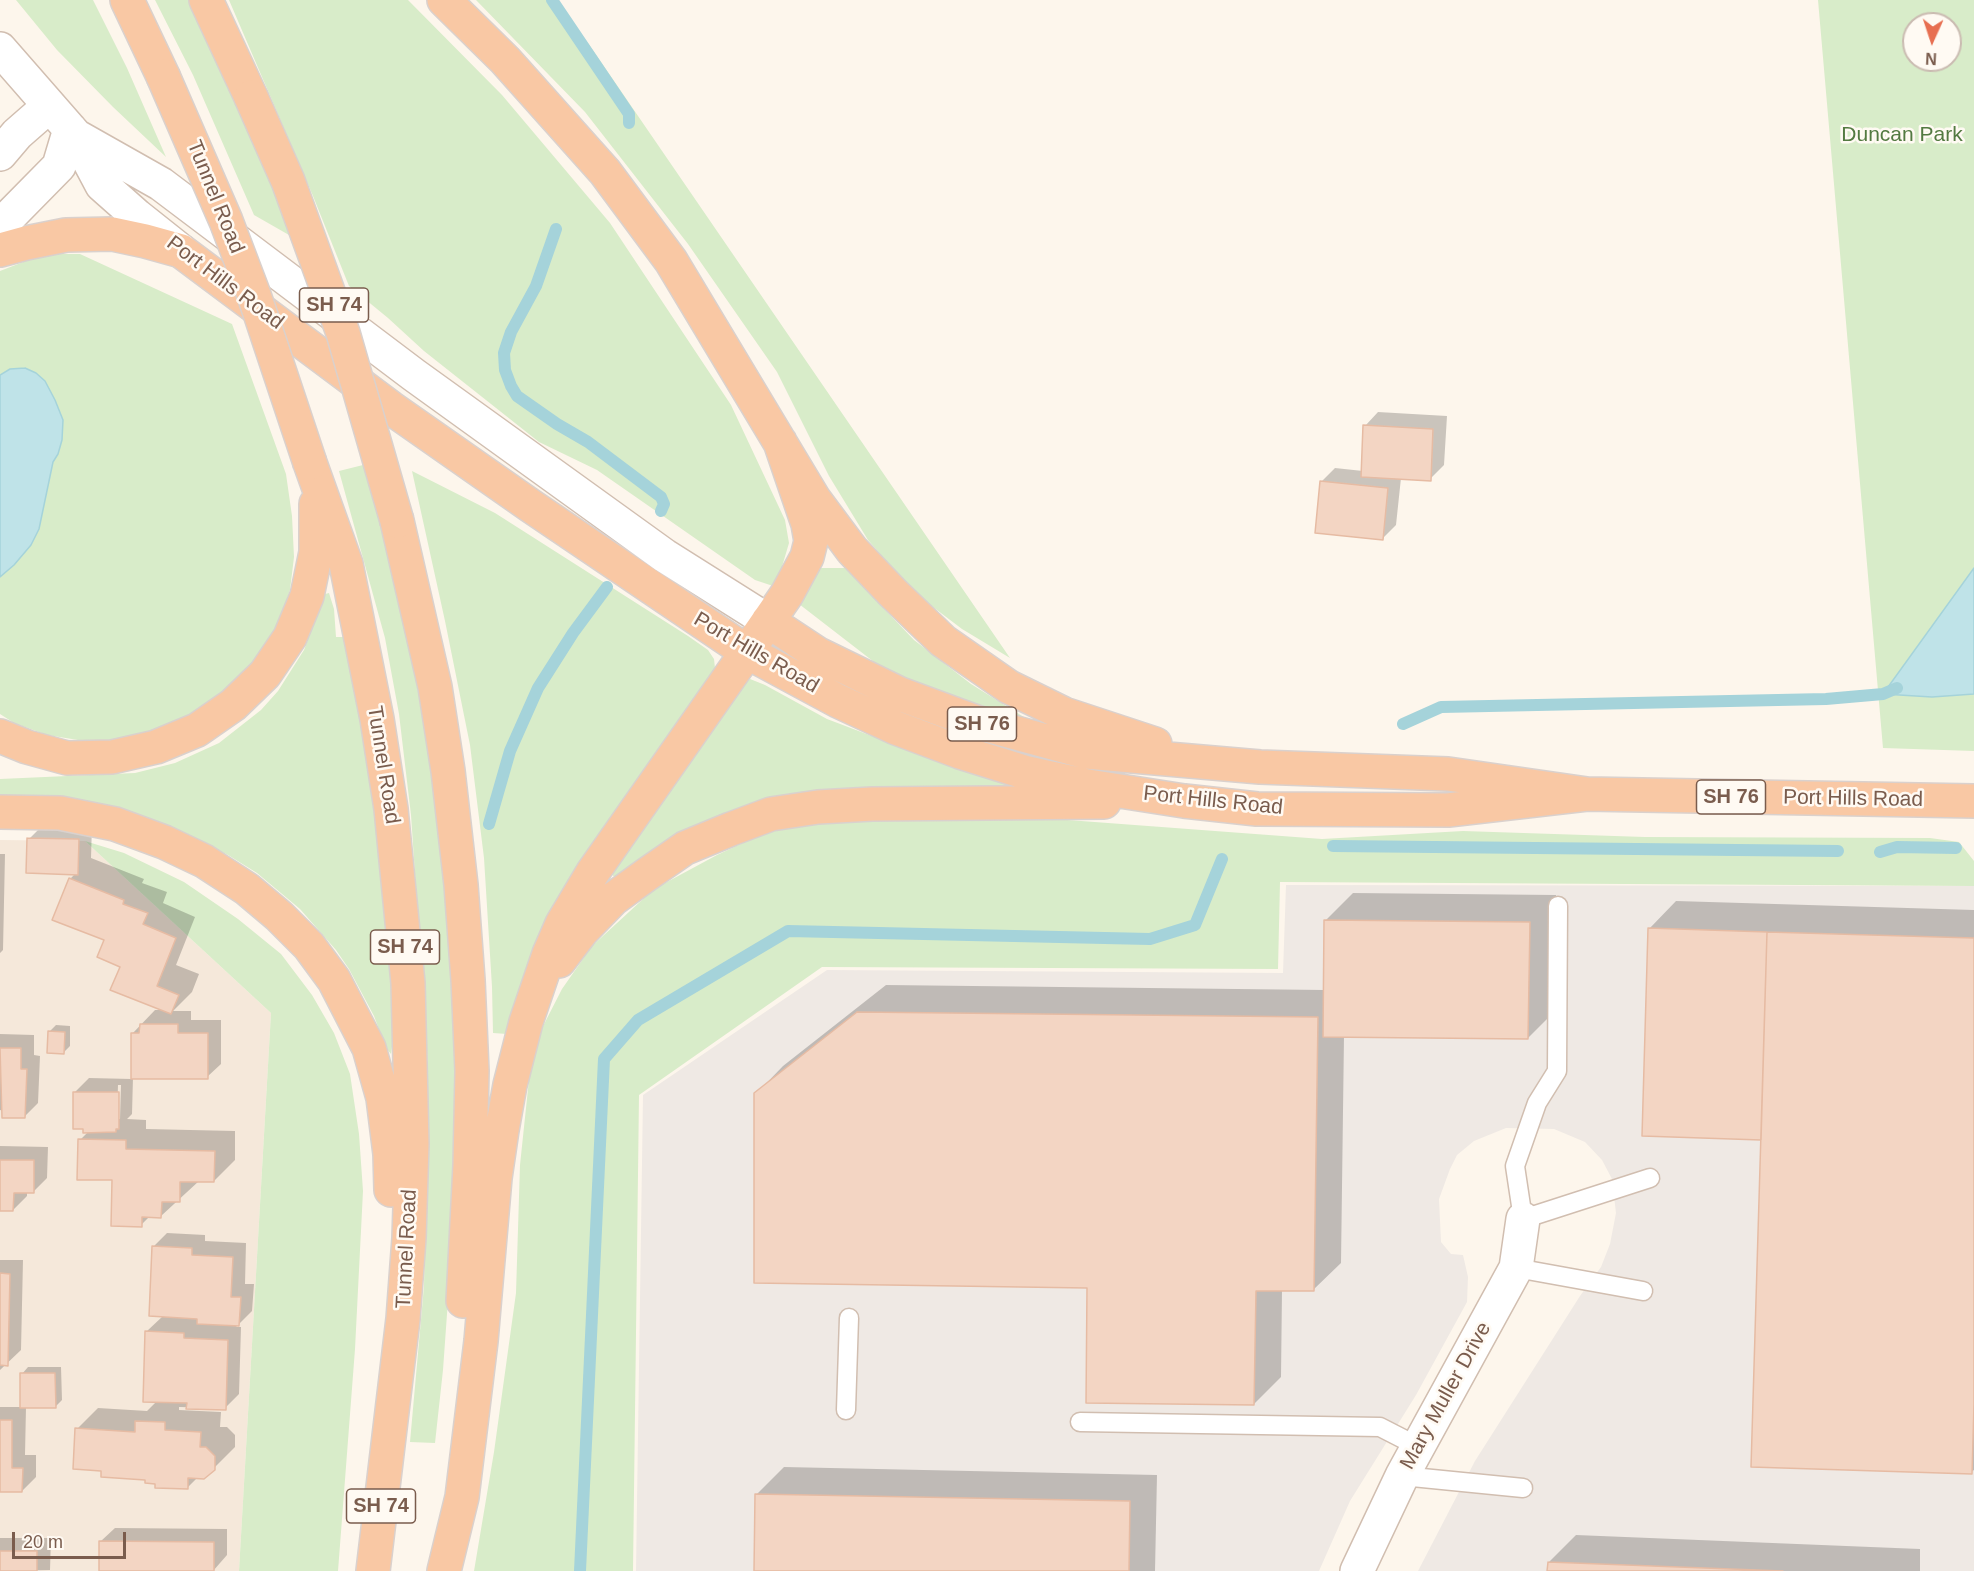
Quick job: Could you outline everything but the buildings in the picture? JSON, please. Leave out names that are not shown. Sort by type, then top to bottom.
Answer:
[{"type":"highway","name":"Tunnel Road","points":[[127,0],[226,221],[346,564],[375,707],[391,809],[408,983],[412,1144],[409,1238],[403,1319],[373,1571]]},
{"type":"highway","name":"SH 74","points":[[206,0],[288,181],[343,333],[397,521],[435,687],[448,771],[461,885],[472,1071],[470,1165],[462,1314],[448,1461],[433,1571]]},
{"type":"highway","points":[[444,0],[505,60],[605,172],[671,261],[814,499],[852,550],[892,593],[966,658],[1010,687],[1064,714],[1217,763]]},
{"type":"highway","points":[[0,250],[66,235],[112,234],[181,251]]},
{"type":"highway","name":"Port Hills Road","points":[[181,251],[400,414],[747,652],[838,701],[896,728],[960,752],[1024,772],[1088,786],[1184,801],[1257,809],[1448,810],[1587,794]]},
{"type":"highway","points":[[444,1571],[462,1497],[481,1341],[495,1178],[517,1053],[537,988],[562,924],[593,872],[787,594],[807,557],[811,541],[808,524],[780,442]]},
{"type":"highway","points":[[0,761],[112,757],[156,747],[197,730],[233,705],[265,674],[290,637],[307,596],[316,552],[316,508],[310,463]]},
{"type":"highway","name":"Port Hills Road","points":[[768,621],[819,654],[863,677],[939,710],[1086,752],[1301,769],[1448,774],[1587,794],[1974,801]]},
{"type":"highway","points":[[0,736],[27,747],[67,758]]},
{"type":"highway","points":[[537,988],[582,931],[622,893],[686,848],[771,814],[818,807],[872,804],[1184,801]]},
{"type":"highway","points":[[0,812],[60,813],[115,824],[164,842],[204,861],[247,889],[279,916],[309,946],[334,980],[369,1048],[383,1098],[390,1154],[392,1218],[384,1360],[389,1441]]},
{"type":"street","name":"Port Hills Road","points":[[0,49],[65,124],[102,185],[181,251]]},
{"type":"street","name":"Port Hills Road","points":[[65,124],[161,184],[452,403],[665,556],[768,621]]},
{"type":"street","points":[[0,154],[17,134],[65,124],[59,166],[0,226]]},
{"type":"street","name":"Mary Muller Drive","points":[[1357,1571],[1402,1476],[1516,1268],[1524,1219]]},
{"type":"lane","points":[[1558,906],[1557,1071],[1537,1103],[1515,1166],[1524,1219],[1650,1178]]},
{"type":"lane","points":[[1516,1268],[1643,1292]]},
{"type":"lane","points":[[846,1410],[849,1318]]},
{"type":"lane","points":[[1080,1422],[1380,1427],[1419,1447]]},
{"type":"lane","points":[[1402,1476],[1523,1488]]},
{"type":"shaded area","points":[[0,840],[85,841],[271,1013],[239,1571],[0,1571]]},
{"type":"shaded area","points":[[1286,885],[1974,886],[1974,1571],[1418,1571],[1475,1461],[1580,1296],[1601,1267],[1610,1244],[1616,1213],[1612,1179],[1602,1160],[1585,1142],[1554,1129],[1506,1128],[1474,1141],[1457,1155],[1450,1169],[1439,1199],[1441,1242],[1451,1254],[1463,1255],[1468,1277],[1467,1302],[1416,1395],[1350,1501],[1319,1571],[636,1571],[643,1095],[827,970],[1283,973]]},
{"type":"green space","points":[[16,0],[93,0],[127,68],[166,157],[57,50]]},
{"type":"green space","points":[[155,0],[189,0],[227,78],[296,239],[254,215],[193,75]]},
{"type":"green space","points":[[229,0],[408,0],[502,95],[610,223],[731,405],[785,520],[789,543],[776,587],[755,580],[597,470],[539,442],[424,351],[349,286]]},
{"type":"green space","points":[[476,0],[556,0],[590,46],[1010,658],[962,629],[929,604],[900,577],[868,540],[829,476],[777,372],[688,244],[585,112]]},
{"type":"green space","name":"Duncan Park","points":[[1818,0],[1974,0],[1974,751],[1883,748]]},
{"type":"green space","points":[[44,254],[80,254],[232,324],[286,474],[292,516],[294,557],[290,590],[279,622],[265,653],[230,691],[176,729],[106,742],[78,740],[47,735],[14,723],[0,714],[0,271]]},
{"type":"green space","points":[[363,465],[377,512],[413,661],[438,811],[446,890],[457,1098],[453,1230],[443,1370],[435,1443],[410,1442],[424,1286],[428,1065],[411,815],[399,714],[385,638],[339,471]]},
{"type":"green space","points":[[412,471],[495,513],[688,636],[708,650],[714,659],[715,668],[710,679],[507,1034],[493,1033],[484,858],[470,745]]},
{"type":"green space","points":[[821,568],[845,568],[914,640],[971,684],[1035,724],[1007,717],[887,672],[799,604]]},
{"type":"green space","points":[[329,593],[334,609],[336,637],[347,637],[374,795],[394,938],[394,1032],[391,1054],[386,1048],[374,1016],[336,950],[300,909],[257,873],[189,835],[140,815],[74,799],[0,795],[0,779],[135,773],[175,763],[219,743],[261,710],[278,691],[304,650],[325,594]]},
{"type":"green space","points":[[750,679],[827,719],[906,749],[1029,786],[950,790],[654,851],[616,878],[611,874],[739,690]]},
{"type":"green space","points":[[1001,815],[1322,839],[1463,831],[1645,837],[1930,838],[1959,842],[1974,861],[1974,886],[1280,882],[1278,969],[822,967],[639,1095],[633,1571],[474,1571],[494,1452],[516,1293],[520,1165],[530,1070],[540,1032],[562,989],[592,946],[654,889],[717,855],[773,829],[832,819]]},
{"type":"green space","points":[[85,841],[124,853],[184,882],[238,919],[281,954],[312,995],[334,1033],[350,1074],[359,1134],[363,1191],[355,1349],[338,1571],[239,1571],[271,1013]]},
{"type":"water","points":[[25,368],[36,373],[45,381],[55,400],[63,420],[62,440],[53,462],[39,529],[31,545],[0,577],[0,375],[10,369]]},
{"type":"water","points":[[1974,568],[1974,694],[1932,697],[1883,694]]},
{"type":"waterway","points":[[552,0],[629,114],[629,123]]},
{"type":"waterway","points":[[556,229],[536,286],[511,332],[504,353],[505,370],[517,396],[588,442],[661,497],[664,504],[661,511]]},
{"type":"waterway","points":[[489,824],[510,751],[538,688],[573,633],[607,587]]},
{"type":"waterway","points":[[1403,724],[1441,707],[1826,699],[1883,694],[1897,688]]},
{"type":"waterway","points":[[1333,846],[1838,851]]},
{"type":"waterway","points":[[1880,852],[1897,847],[1956,848]]},
{"type":"waterway","points":[[580,1571],[604,1059],[638,1020],[788,931],[1150,939],[1195,925],[1222,859]]}]
